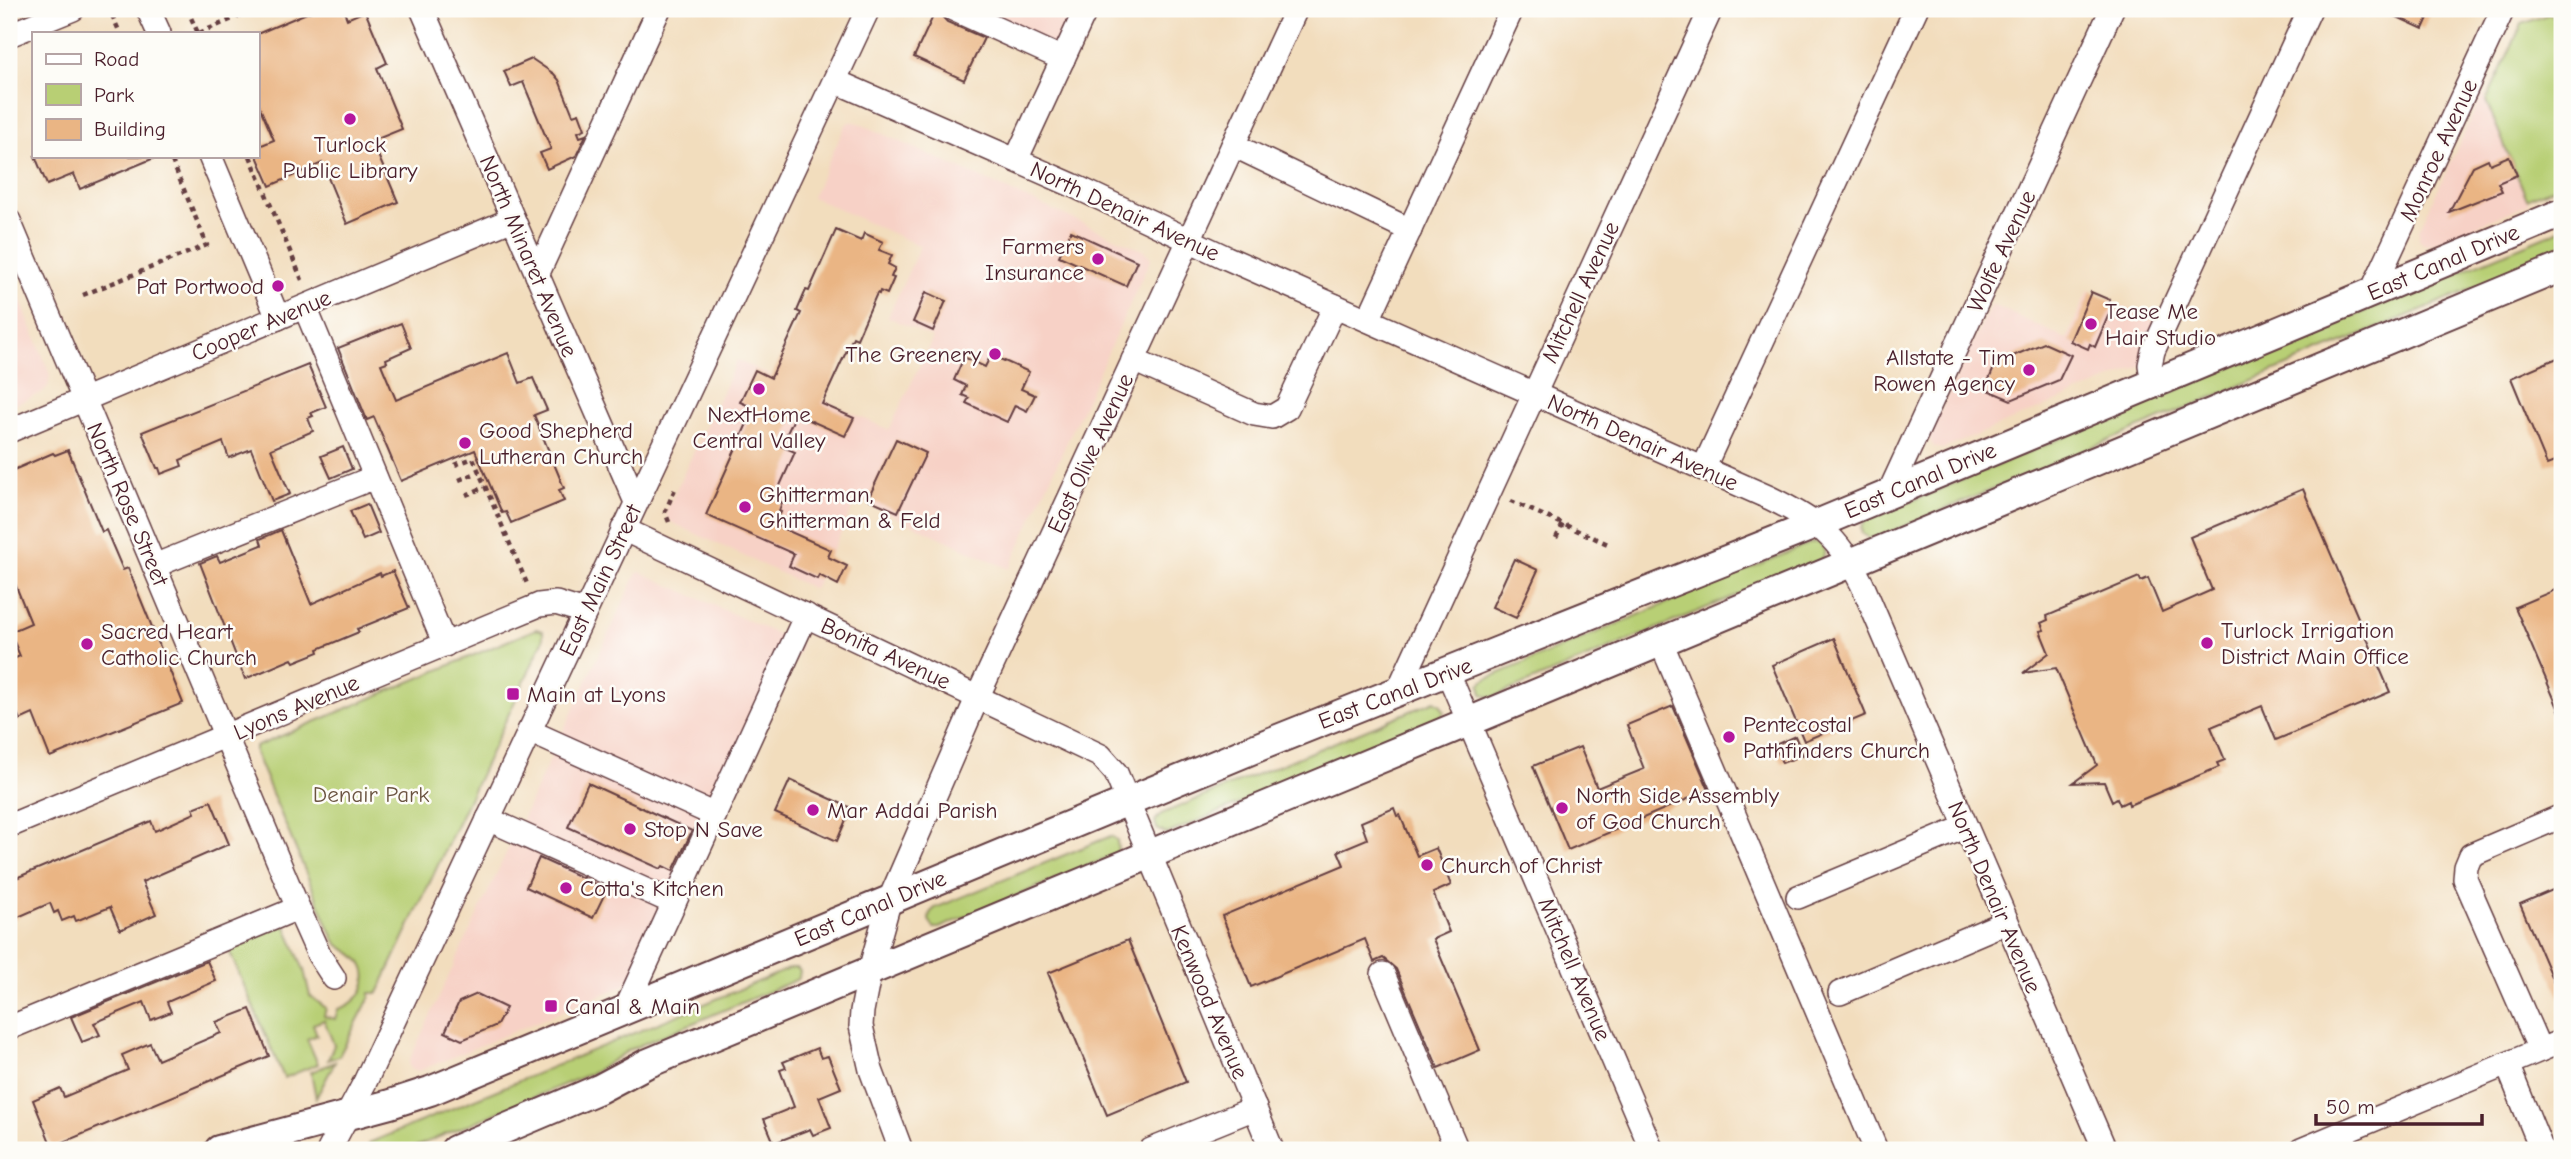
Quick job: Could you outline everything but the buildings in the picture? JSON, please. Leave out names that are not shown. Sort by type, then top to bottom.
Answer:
[{"type":"main road","name":"East Canal Drive","points":[[219,1150],[411,1098],[1128,801],[1817,524],[2562,213]]},
{"type":"main road","points":[[455,1150],[599,1089],[646,1064],[870,970],[2562,267]]},
{"type":"street","points":[[9,35],[73,9]]},
{"type":"street","points":[[148,9],[159,32]]},
{"type":"street","name":"North Minaret Avenue","points":[[422,9],[636,502]]},
{"type":"street","points":[[433,33],[444,9]]},
{"type":"street","points":[[537,275],[659,9]]},
{"type":"street","name":"East Main Street","points":[[329,1150],[488,819],[868,9]]},
{"type":"street","points":[[953,9],[1063,59]]},
{"type":"street","points":[[1016,160],[1086,9]]},
{"type":"street","name":"East Olive Avenue","points":[[901,1150],[865,1048],[862,1027],[862,1010],[870,970],[890,899],[978,696],[1296,9]]},
{"type":"street","points":[[1368,320],[1512,9]]},
{"type":"street","name":"Mitchell Avenue","points":[[1398,691],[1711,9]]},
{"type":"street","points":[[1703,469],[1916,9]]},
{"type":"street","name":"Wolfe Avenue","points":[[1889,493],[2112,9]]},
{"type":"street","points":[[2152,383],[2152,351],[2310,9]]},
{"type":"street","name":"Monroe Avenue","points":[[2372,291],[2503,9]]},
{"type":"street","name":"North Denair Avenue","points":[[835,80],[1016,160],[1189,241],[1778,502],[1817,524],[1832,537],[1851,562],[2105,1150]]},
{"type":"street","points":[[1233,145],[1410,230]]},
{"type":"street","points":[[211,158],[278,318]]},
{"type":"street","name":"Cooper Avenue","points":[[9,431],[513,219]]},
{"type":"street","name":"North Rose Street","points":[[10,229],[298,908],[319,955],[334,978]]},
{"type":"street","points":[[1133,360],[1254,414],[1272,417],[1287,408],[1335,306]]},
{"type":"street","points":[[305,307],[445,645]]},
{"type":"street","points":[[154,566],[375,477]]},
{"type":"street","name":"Bonita Avenue","points":[[623,529],[1101,756],[1116,773],[1148,854]]},
{"type":"street","name":"Lyons Avenue","points":[[9,826],[546,603],[561,604],[585,612]]},
{"type":"street","points":[[625,1010],[806,615]]},
{"type":"street","points":[[1661,642],[1877,1150]]},
{"type":"street","name":"Mitchell Avenue","points":[[1448,673],[1652,1150]]},
{"type":"street","points":[[529,731],[715,815]]},
{"type":"street","points":[[2540,1050],[2465,879],[2466,867],[2471,855],[2562,816]]},
{"type":"street","points":[[488,819],[674,903]]},
{"type":"street","points":[[1798,897],[1965,827]]},
{"type":"street","name":"Kenwood Avenue","points":[[1148,854],[1272,1150]]},
{"type":"street","points":[[9,1028],[298,908]]},
{"type":"street","points":[[1839,993],[2006,922]]},
{"type":"street","points":[[1382,974],[1457,1150]]},
{"type":"street","points":[[2301,1150],[2562,1041]]},
{"type":"street","points":[[2507,1064],[2542,1150]]},
{"type":"street","points":[[1151,1150],[1255,1108]]},
{"type":"path","points":[[187,9],[198,32]]},
{"type":"path","points":[[200,32],[235,18],[248,9]]},
{"type":"path","points":[[112,15],[120,32]]},
{"type":"path","points":[[82,295],[207,245],[171,158]]},
{"type":"path","points":[[251,158],[302,281]]},
{"type":"path","points":[[455,465],[473,458],[528,586]]},
{"type":"path","points":[[459,480],[479,472]]},
{"type":"path","points":[[466,495],[485,487]]},
{"type":"path","points":[[669,522],[665,512],[675,489]]},
{"type":"path","points":[[1511,501],[1610,545]]},
{"type":"path","points":[[1556,538],[1563,524]]},
{"type":"shaded area","points":[[939,9],[1095,9],[1068,68]]},
{"type":"shaded area","points":[[2483,93],[2529,204],[2432,244],[2424,244],[2419,239],[2419,230]]},
{"type":"shaded area","points":[[849,122],[856,122],[1145,251],[1151,258],[1009,569],[857,499],[814,589],[671,522],[666,516],[737,360],[889,430],[933,338],[888,317],[920,246],[812,197]]},
{"type":"shaded area","points":[[9,270],[50,375],[48,386],[43,392],[9,407]]},
{"type":"shaded area","points":[[2088,291],[2172,329],[2159,359],[1943,449],[1934,447],[1930,434],[1991,304],[2067,339]]},
{"type":"shaded area","points":[[640,572],[802,645],[647,976],[419,1071],[412,1070],[410,1059],[637,573]]},
{"type":"green space","points":[[2549,14],[2562,21],[2562,184],[2527,199],[2486,101],[2522,24]]},
{"type":"green space","points":[[2562,229],[2562,251],[1876,538],[1870,539],[1862,534],[1861,527],[1866,520]]},
{"type":"green space","points":[[1813,542],[1819,543],[1824,549],[1821,560],[1491,698],[1482,694],[1480,684],[1486,679]]},
{"type":"green space","name":"Denair Park","points":[[536,629],[543,631],[543,641],[378,993],[370,993],[339,1056],[328,1060],[334,1045],[324,1020],[313,1024],[317,1035],[307,1039],[318,1064],[284,1078],[227,946],[285,924],[304,970],[310,996],[326,1008],[324,1016],[335,1019],[338,1009],[360,995],[365,972],[356,957],[338,945],[334,939],[255,753],[255,747]]},
{"type":"green space","points":[[1435,701],[1444,711],[1440,719],[1167,834],[1157,829],[1155,821],[1161,814]]},
{"type":"green space","points":[[1111,836],[1117,840],[1118,853],[1112,856],[939,928],[934,928],[929,920],[930,913],[935,908]]},
{"type":"green space","points":[[791,968],[800,971],[796,980],[631,1049],[594,1072],[408,1150],[367,1150],[369,1143]]},
{"type":"green space","points":[[335,1062],[316,1098],[311,1072]]},
{"type":"place","name":"Turlock Public Library","points":[[350,119]]},
{"type":"place","name":"Farmers Insurance","points":[[1098,259]]},
{"type":"place","name":"Pat Portwood","points":[[278,286]]},
{"type":"place","name":"Tease Me Hair Studio","points":[[2091,324]]},
{"type":"place","name":"The Greenery","points":[[995,354]]},
{"type":"place","name":"Allstate - Tim Rowen Agency","points":[[2029,370]]},
{"type":"place","name":"NextHome Central Valley","points":[[759,389]]},
{"type":"place","name":"Good Shepherd Lutheran Church","points":[[465,443]]},
{"type":"place","name":"Ghitterman, Ghitterman & Feld","points":[[745,507]]},
{"type":"place","name":"Turlock Irrigation District Main Office","points":[[2207,643]]},
{"type":"place","name":"Sacred Heart Catholic Church","points":[[87,644]]},
{"type":"place","name":"Main at Lyons","points":[[513,694]]},
{"type":"place","name":"Pentecostal Pathfinders Church","points":[[1729,737]]},
{"type":"place","name":"North Side Assembly of God Church","points":[[1562,808]]},
{"type":"place","name":"Mar Addai Parish","points":[[813,810]]},
{"type":"place","name":"Stop N Save","points":[[630,829]]},
{"type":"place","name":"Church of Christ","points":[[1427,865]]},
{"type":"place","name":"Cotta's Kitchen","points":[[566,888]]},
{"type":"place","name":"Canal & Main","points":[[551,1006]]}]
